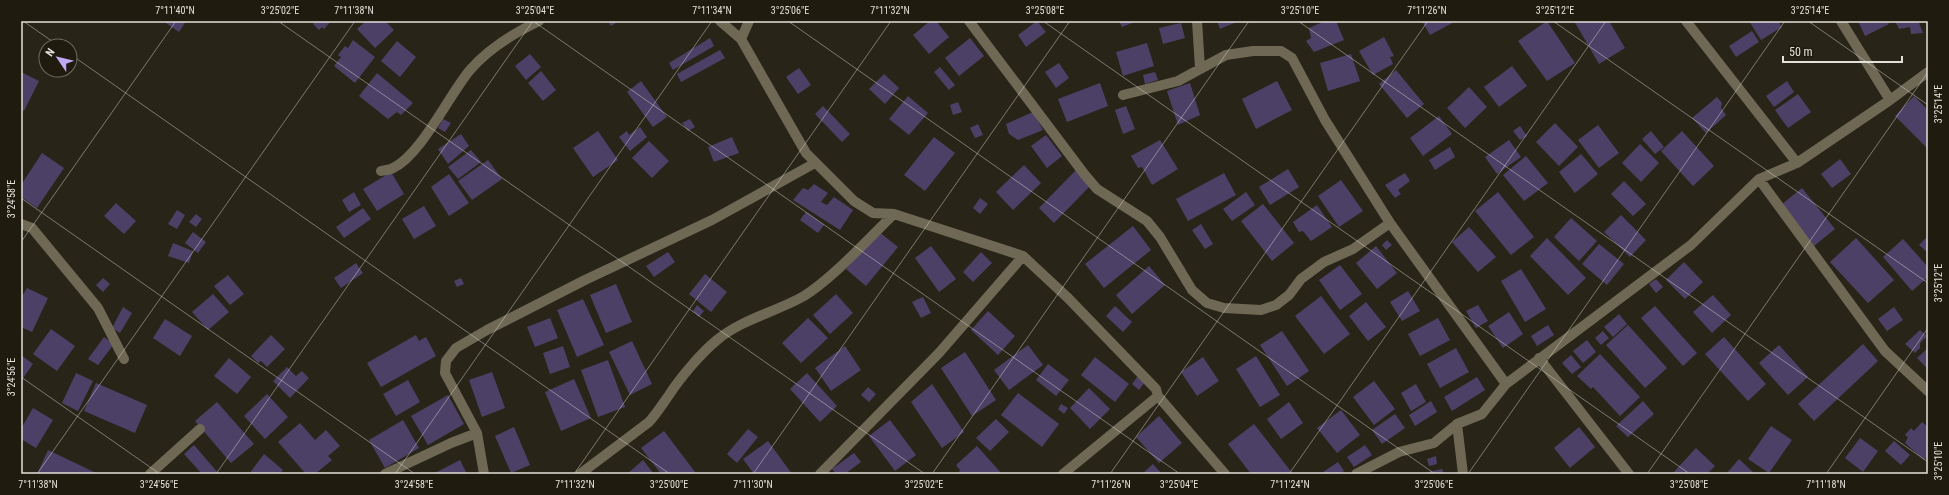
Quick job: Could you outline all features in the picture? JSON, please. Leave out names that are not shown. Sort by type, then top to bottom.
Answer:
[{"type":"street","points":[[720,21],[741,39],[806,153],[854,201],[873,213],[894,214],[1023,256],[1068,298],[1156,389],[1158,396],[1225,474]]},
{"type":"street","points":[[741,39],[749,21]]},
{"type":"street","points":[[969,21],[1085,175],[1097,189],[1147,221],[1160,237],[1192,290],[1207,303],[1224,308],[1260,310],[1276,305],[1307,275],[1324,262],[1353,249],[1390,223]]},
{"type":"street","points":[[1197,21],[1200,68]]},
{"type":"street","points":[[1686,21],[1797,163]]},
{"type":"street","points":[[1841,21],[1890,100]]},
{"type":"street","points":[[381,170],[392,169],[408,157],[470,71],[482,58],[510,36],[536,22]]},
{"type":"street","points":[[1123,95],[1178,81],[1226,55],[1253,51],[1281,51],[1292,58],[1325,120],[1390,223],[1506,384]]},
{"type":"street","points":[[1356,474],[1398,452],[1434,443],[1457,424],[1482,414],[1506,384],[1691,245],[1759,179],[1797,163],[1890,100],[1928,72]]},
{"type":"street","points":[[484,474],[477,433],[445,373],[446,361],[456,348],[487,330],[585,280],[712,220],[816,163]]},
{"type":"street","points":[[1759,179],[1885,351],[1928,391]]},
{"type":"street","points":[[580,474],[649,422],[659,412],[668,395],[717,340],[743,324],[804,295],[821,282],[894,214]]},
{"type":"street","points":[[21,224],[32,228],[98,308],[124,359]]},
{"type":"street","points":[[820,474],[939,353],[1023,256]]},
{"type":"street","points":[[1539,358],[1629,474]]},
{"type":"street","points":[[1063,474],[1158,396]]},
{"type":"street","points":[[1457,424],[1462,474]]},
{"type":"street","points":[[150,474],[200,429]]},
{"type":"street","points":[[385,474],[451,443],[477,433]]},
{"type":"building","points":[[163,21],[186,21],[179,32]]},
{"type":"building","points":[[313,21],[331,21],[324,29],[322,27],[319,30],[313,24],[315,22]]},
{"type":"building","points":[[366,21],[385,21],[394,30],[375,48],[357,29]]},
{"type":"building","points":[[608,21],[619,21],[611,26]]},
{"type":"building","points":[[930,21],[936,21],[949,37],[929,54],[913,35]]},
{"type":"building","points":[[1037,21],[1046,32],[1026,47],[1018,35]]},
{"type":"building","points":[[1119,21],[1137,21],[1122,27]]},
{"type":"building","points":[[1217,21],[1239,21],[1220,29]]},
{"type":"building","points":[[1325,21],[1336,21],[1344,40],[1314,52],[1306,41],[1311,38],[1309,28]]},
{"type":"building","points":[[1422,21],[1456,21],[1430,35]]},
{"type":"building","points":[[1547,21],[1575,63],[1547,81],[1518,41]]},
{"type":"building","points":[[1574,21],[1609,21],[1625,48],[1599,64]]},
{"type":"building","points":[[1749,21],[1778,21],[1782,27],[1761,40]]},
{"type":"building","points":[[1858,21],[1887,21],[1889,24],[1865,36]]},
{"type":"building","points":[[1895,21],[1923,21],[1919,23],[1923,33],[1911,34],[1910,27],[1899,29]]},
{"type":"building","points":[[1181,23],[1185,38],[1163,44],[1159,28]]},
{"type":"building","points":[[1752,31],[1759,42],[1736,57],[1729,46]]},
{"type":"building","points":[[1384,37],[1394,56],[1390,57],[1393,64],[1373,75],[1359,51]]},
{"type":"building","points":[[710,38],[714,46],[673,70],[669,63]]},
{"type":"building","points":[[970,38],[984,56],[959,76],[945,58]]},
{"type":"building","points":[[353,40],[375,57],[355,83],[334,66],[341,57],[338,55],[345,46],[348,48]]},
{"type":"building","points":[[397,41],[416,57],[400,77],[381,61]]},
{"type":"building","points":[[1147,43],[1154,66],[1123,76],[1116,52]]},
{"type":"building","points":[[720,50],[725,58],[681,82],[677,74]]},
{"type":"building","points":[[530,54],[541,67],[526,80],[515,66]]},
{"type":"building","points":[[1351,54],[1360,81],[1328,91],[1320,63]]},
{"type":"building","points":[[1059,63],[1069,78],[1056,88],[1045,72]]},
{"type":"building","points":[[1512,66],[1527,86],[1499,107],[1484,87]]},
{"type":"building","points":[[940,67],[955,85],[949,90],[934,72]]},
{"type":"building","points":[[799,68],[811,85],[798,94],[786,77]]},
{"type":"building","points":[[1396,70],[1424,104],[1407,118],[1379,84]]},
{"type":"building","points":[[541,71],[556,90],[543,101],[528,83]]},
{"type":"building","points":[[21,72],[39,81],[24,111],[21,109]]},
{"type":"building","points":[[1155,72],[1158,80],[1145,84],[1143,75]]},
{"type":"building","points":[[377,73],[413,103],[401,115],[397,112],[388,119],[359,96]]},
{"type":"building","points":[[884,74],[899,88],[885,104],[869,89]]},
{"type":"building","points":[[641,81],[667,117],[653,127],[627,92]]},
{"type":"building","points":[[1277,81],[1292,110],[1256,129],[1242,99]]},
{"type":"building","points":[[1787,81],[1794,92],[1774,107],[1766,96]]},
{"type":"building","points":[[1100,83],[1108,106],[1067,122],[1058,99]]},
{"type":"building","points":[[1190,83],[1200,115],[1178,125],[1167,91]]},
{"type":"building","points":[[1469,87],[1487,107],[1465,128],[1447,108]]},
{"type":"building","points":[[1798,94],[1811,112],[1788,128],[1775,110]]},
{"type":"building","points":[[908,96],[928,113],[909,135],[889,119]]},
{"type":"building","points":[[1914,96],[1928,110],[1928,149],[1895,116]]},
{"type":"building","points":[[1717,97],[1722,103],[1721,108],[1726,115],[1706,133],[1692,118]]},
{"type":"building","points":[[958,102],[962,112],[953,115],[950,105]]},
{"type":"building","points":[[823,106],[850,134],[842,142],[815,114]]},
{"type":"building","points":[[1126,106],[1135,129],[1123,134],[1115,110]]},
{"type":"building","points":[[1033,112],[1043,130],[1018,140],[1009,134],[1006,124]]},
{"type":"building","points":[[1439,116],[1452,134],[1423,156],[1410,138]]},
{"type":"building","points":[[443,119],[451,123],[445,132],[438,128]]},
{"type":"building","points":[[690,119],[695,127],[688,131],[682,123]]},
{"type":"building","points":[[1555,123],[1578,147],[1559,166],[1536,142]]},
{"type":"building","points":[[978,124],[983,135],[975,138],[970,128]]},
{"type":"building","points":[[1598,125],[1619,153],[1599,168],[1578,140]]},
{"type":"building","points":[[1520,126],[1527,136],[1520,140],[1513,131]]},
{"type":"building","points":[[640,127],[647,137],[630,151],[619,137],[627,131],[629,135]]},
{"type":"building","points":[[598,131],[618,160],[593,177],[573,148]]},
{"type":"building","points":[[1651,131],[1664,147],[1655,154],[1642,139]]},
{"type":"building","points":[[1682,131],[1714,166],[1693,186],[1661,151]]},
{"type":"building","points":[[461,134],[469,146],[448,164],[438,149]]},
{"type":"building","points":[[1046,135],[1062,156],[1047,168],[1031,146]]},
{"type":"building","points":[[732,137],[739,153],[714,162],[708,147]]},
{"type":"building","points":[[934,137],[955,153],[925,191],[904,175]]},
{"type":"building","points":[[1160,140],[1178,169],[1152,185],[1142,167],[1138,168],[1131,156]]},
{"type":"building","points":[[1509,140],[1521,157],[1497,174],[1485,157]]},
{"type":"building","points":[[649,141],[669,161],[652,178],[632,158]]},
{"type":"building","points":[[1640,144],[1659,163],[1641,182],[1622,163]]},
{"type":"building","points":[[1450,147],[1455,157],[1435,170],[1429,160]]},
{"type":"building","points":[[471,150],[481,162],[458,179],[448,167]]},
{"type":"building","points":[[42,153],[64,168],[37,208],[21,197],[21,185]]},
{"type":"building","points":[[1581,154],[1598,174],[1575,193],[1559,172]]},
{"type":"building","points":[[1526,156],[1548,183],[1524,201],[1503,175]]},
{"type":"building","points":[[1840,159],[1851,174],[1832,188],[1821,174]]},
{"type":"building","points":[[488,160],[502,179],[472,200],[458,181]]},
{"type":"building","points":[[1024,165],[1041,183],[1013,210],[996,192]]},
{"type":"building","points":[[1288,169],[1299,187],[1270,205],[1259,187]]},
{"type":"building","points":[[1076,170],[1092,184],[1054,223],[1039,208]]},
{"type":"building","points":[[391,172],[404,194],[377,211],[363,189]]},
{"type":"building","points":[[1224,173],[1236,195],[1188,221],[1176,199]]},
{"type":"building","points":[[1405,173],[1410,181],[1398,190],[1401,194],[1395,198],[1385,185]]},
{"type":"building","points":[[449,174],[469,203],[449,216],[431,187]]},
{"type":"building","points":[[1341,180],[1363,211],[1339,227],[1318,196]]},
{"type":"building","points":[[1624,181],[1646,204],[1633,216],[1611,194]]},
{"type":"building","points":[[814,184],[828,193],[821,202],[827,205],[834,197],[853,210],[840,230],[793,200],[803,188],[808,190]]},
{"type":"building","points":[[1802,188],[1835,229],[1814,246],[1781,205]]},
{"type":"building","points":[[354,192],[361,205],[349,212],[342,200]]},
{"type":"building","points":[[1246,192],[1255,205],[1232,221],[1223,209]]},
{"type":"building","points":[[1498,192],[1534,237],[1511,255],[1475,211]]},
{"type":"building","points":[[980,198],[988,204],[980,214],[973,208]]},
{"type":"building","points":[[116,203],[136,221],[124,234],[104,216]]},
{"type":"building","points":[[1263,204],[1294,243],[1272,261],[1241,221]]},
{"type":"building","points":[[1317,205],[1332,227],[1311,241],[1303,231],[1299,232],[1293,222]]},
{"type":"building","points":[[424,206],[436,226],[414,239],[402,219]]},
{"type":"building","points":[[363,208],[371,219],[344,238],[336,227]]},
{"type":"building","points":[[177,210],[185,215],[177,229],[168,224]]},
{"type":"building","points":[[806,212],[824,225],[818,233],[800,220]]},
{"type":"building","points":[[196,214],[202,219],[196,227],[189,222]]},
{"type":"building","points":[[1621,215],[1646,240],[1630,257],[1604,232]]},
{"type":"building","points":[[1571,218],[1597,241],[1579,261],[1554,237]]},
{"type":"building","points":[[1201,224],[1213,244],[1205,249],[1192,230]]},
{"type":"building","points":[[1133,226],[1151,250],[1104,288],[1085,264]]},
{"type":"building","points":[[1469,227],[1496,257],[1478,272],[1452,242]]},
{"type":"building","points":[[878,231],[898,247],[866,286],[846,269]]},
{"type":"building","points":[[193,232],[206,242],[198,253],[185,243]]},
{"type":"building","points":[[1928,236],[1928,253],[1919,245]]},
{"type":"building","points":[[1547,238],[1586,278],[1568,295],[1530,256]]},
{"type":"building","points":[[1856,238],[1894,280],[1868,303],[1830,262]]},
{"type":"building","points":[[1903,239],[1928,267],[1928,277],[1912,291],[1883,257]]},
{"type":"building","points":[[1387,240],[1392,245],[1386,250],[1382,245]]},
{"type":"building","points":[[173,243],[193,251],[189,263],[168,256]]},
{"type":"building","points":[[1599,244],[1624,264],[1607,285],[1582,264]]},
{"type":"building","points":[[931,246],[956,279],[939,292],[915,258]]},
{"type":"building","points":[[1376,246],[1397,273],[1377,289],[1356,263]]},
{"type":"building","points":[[668,252],[675,262],[654,277],[646,266]]},
{"type":"building","points":[[981,252],[992,263],[973,282],[963,272]]},
{"type":"building","points":[[1684,262],[1703,282],[1685,299],[1666,280]]},
{"type":"building","points":[[356,263],[363,273],[341,288],[334,278]]},
{"type":"building","points":[[1340,265],[1362,294],[1340,310],[1319,280]]},
{"type":"building","points":[[1149,266],[1165,285],[1132,314],[1116,295]]},
{"type":"building","points":[[1521,269],[1546,309],[1525,322],[1501,281]]},
{"type":"building","points":[[705,274],[727,292],[711,312],[689,294]]},
{"type":"building","points":[[228,275],[244,294],[230,305],[214,286]]},
{"type":"building","points":[[103,278],[110,284],[103,292],[96,285]]},
{"type":"building","points":[[461,278],[464,284],[457,287],[454,281]]},
{"type":"building","points":[[1656,279],[1663,287],[1656,293],[1649,284]]},
{"type":"building","points":[[616,284],[632,322],[606,333],[590,295]]},
{"type":"building","points":[[27,288],[48,298],[32,332],[21,327],[21,298]]},
{"type":"building","points":[[1408,291],[1420,311],[1402,321],[1390,302]]},
{"type":"building","points":[[213,294],[229,312],[208,330],[192,312]]},
{"type":"building","points":[[836,294],[853,313],[830,334],[813,315]]},
{"type":"building","points":[[1713,295],[1731,315],[1712,333],[1693,312]]},
{"type":"building","points":[[1321,296],[1350,334],[1324,354],[1295,316]]},
{"type":"building","points":[[923,297],[931,313],[921,318],[912,302]]},
{"type":"building","points":[[583,299],[604,345],[577,357],[557,310]]},
{"type":"building","points":[[1366,302],[1386,327],[1368,341],[1349,316]]},
{"type":"building","points":[[697,305],[704,311],[699,317],[693,311]]},
{"type":"building","points":[[1478,305],[1488,321],[1476,328],[1466,311]]},
{"type":"building","points":[[1115,306],[1132,322],[1123,332],[1106,316]]},
{"type":"building","points":[[1655,306],[1697,353],[1683,366],[1641,318]]},
{"type":"building","points":[[123,307],[132,313],[120,333],[112,328]]},
{"type":"building","points":[[1894,307],[1903,320],[1887,331],[1878,319]]},
{"type":"building","points":[[988,311],[1015,336],[998,355],[971,330]]},
{"type":"building","points":[[1509,312],[1523,334],[1503,348],[1488,326]]},
{"type":"building","points":[[1619,314],[1627,324],[1613,337],[1604,327]]},
{"type":"building","points":[[550,318],[558,338],[535,347],[527,327]]},
{"type":"building","points":[[808,318],[828,338],[801,363],[782,343]]},
{"type":"building","points":[[1438,318],[1450,340],[1420,356],[1408,334]]},
{"type":"building","points":[[165,319],[192,336],[180,356],[153,338]]},
{"type":"building","points":[[1548,325],[1554,335],[1537,346],[1531,336]]},
{"type":"building","points":[[1628,325],[1667,368],[1645,388],[1606,345]]},
{"type":"building","points":[[51,329],[75,346],[57,371],[33,354]]},
{"type":"building","points":[[1920,330],[1927,336],[1920,343],[1920,348],[1915,353],[1905,344]]},
{"type":"building","points":[[1282,331],[1309,371],[1287,386],[1260,345]]},
{"type":"building","points":[[1603,331],[1609,338],[1601,345],[1595,338]]},
{"type":"building","points":[[271,335],[285,349],[267,367],[261,361],[258,363],[251,356]]},
{"type":"building","points":[[416,335],[419,341],[426,337],[436,356],[381,387],[367,363]]},
{"type":"building","points":[[104,337],[114,344],[98,365],[88,359]]},
{"type":"building","points":[[1724,337],[1766,384],[1748,401],[1705,354]]},
{"type":"building","points":[[1587,340],[1596,352],[1583,363],[1573,351]]},
{"type":"building","points":[[632,341],[652,384],[630,395],[609,352]]},
{"type":"building","points":[[1863,344],[1878,361],[1814,421],[1798,404]]},
{"type":"building","points":[[1028,345],[1043,365],[1009,390],[994,370]]},
{"type":"building","points":[[1779,345],[1808,377],[1788,395],[1759,363]]},
{"type":"building","points":[[563,346],[570,367],[550,374],[543,353]]},
{"type":"building","points":[[845,346],[861,370],[831,391],[815,368]]},
{"type":"building","points":[[1456,348],[1469,372],[1440,388],[1427,364]]},
{"type":"building","points":[[1928,348],[1928,369],[1917,358]]},
{"type":"building","points":[[965,352],[996,400],[972,416],[941,368]]},
{"type":"building","points":[[1600,354],[1640,397],[1620,416],[1593,387],[1591,389],[1577,376]]},
{"type":"building","points":[[21,355],[33,364],[21,381]]},
{"type":"building","points":[[1571,355],[1581,367],[1572,374],[1562,363]]},
{"type":"building","points":[[1256,356],[1280,395],[1260,407],[1236,369]]},
{"type":"building","points":[[1095,357],[1129,384],[1115,402],[1081,375]]},
{"type":"building","points":[[1203,357],[1219,381],[1197,396],[1181,372]]},
{"type":"building","points":[[229,358],[251,377],[237,394],[214,376]]},
{"type":"building","points":[[608,360],[625,407],[598,417],[581,370]]},
{"type":"building","points":[[1048,364],[1069,380],[1056,396],[1036,380]]},
{"type":"building","points":[[287,367],[296,376],[302,371],[309,378],[290,398],[273,381]]},
{"type":"building","points":[[492,372],[505,408],[482,417],[469,380]]},
{"type":"building","points":[[76,373],[93,381],[78,411],[62,403]]},
{"type":"building","points":[[807,373],[837,406],[820,422],[790,389]]},
{"type":"building","points":[[1138,376],[1145,382],[1139,390],[1132,384]]},
{"type":"building","points":[[1477,377],[1485,390],[1452,411],[1444,397]]},
{"type":"building","points":[[574,379],[591,418],[561,431],[545,392]]},
{"type":"building","points":[[408,380],[420,402],[396,416],[383,394]]},
{"type":"building","points":[[1374,381],[1395,409],[1374,425],[1353,397]]},
{"type":"building","points":[[96,383],[147,405],[135,433],[84,411]]},
{"type":"building","points":[[932,384],[964,432],[942,448],[911,402]]},
{"type":"building","points":[[1416,384],[1426,402],[1411,411],[1401,393]]},
{"type":"building","points":[[868,387],[876,394],[869,402],[861,395]]},
{"type":"building","points":[[1089,388],[1110,409],[1090,429],[1070,408]]},
{"type":"building","points":[[1018,393],[1059,424],[1042,447],[1001,415]]},
{"type":"building","points":[[267,394],[288,417],[265,439],[244,416]]},
{"type":"building","points":[[448,395],[464,424],[428,445],[411,416]]},
{"type":"building","points":[[1431,401],[1437,412],[1415,426],[1409,415]]},
{"type":"building","points":[[1643,401],[1654,414],[1628,437],[1616,426]]},
{"type":"building","points":[[217,402],[254,444],[231,463],[195,421]]},
{"type":"building","points":[[1289,402],[1303,423],[1281,439],[1267,419]]},
{"type":"building","points":[[1061,404],[1068,408],[1064,414],[1058,409]]},
{"type":"building","points":[[33,408],[53,420],[36,448],[21,439],[21,429]]},
{"type":"building","points":[[1341,410],[1360,435],[1337,453],[1317,428]]},
{"type":"building","points":[[1395,414],[1405,428],[1382,444],[1372,430]]},
{"type":"building","points":[[1159,416],[1182,443],[1159,463],[1136,437]]},
{"type":"building","points":[[996,419],[1009,432],[990,451],[976,438]]},
{"type":"building","points":[[403,420],[419,448],[385,468],[369,440]]},
{"type":"building","points":[[890,420],[916,455],[895,471],[869,436]]},
{"type":"building","points":[[1922,422],[1928,427],[1928,455],[1924,460],[1905,443],[1908,437],[1905,435],[1911,428],[1914,431]]},
{"type":"building","points":[[300,423],[315,440],[326,430],[340,446],[328,456],[332,460],[315,474],[306,474],[278,442]]},
{"type":"building","points":[[1254,424],[1293,474],[1251,474],[1228,444]]},
{"type":"building","points":[[1771,426],[1792,440],[1769,473],[1748,459]]},
{"type":"building","points":[[514,427],[530,465],[511,473],[495,436]]},
{"type":"building","points":[[1579,427],[1595,447],[1570,468],[1554,448]]},
{"type":"building","points":[[748,429],[758,437],[737,463],[727,454]]},
{"type":"building","points":[[664,431],[695,472],[692,474],[661,474],[641,448]]},
{"type":"building","points":[[1860,438],[1878,451],[1863,472],[1845,458]]},
{"type":"building","points":[[768,441],[792,474],[754,474],[743,459]]},
{"type":"building","points":[[1894,441],[1910,455],[1901,465],[1885,451]]},
{"type":"building","points":[[194,445],[219,474],[202,474],[184,454]]},
{"type":"building","points":[[1365,445],[1372,455],[1354,467],[1347,457]]},
{"type":"building","points":[[977,446],[1002,474],[958,474],[960,470],[956,465]]},
{"type":"building","points":[[1696,448],[1715,466],[1707,474],[1672,474]]},
{"type":"building","points":[[48,450],[96,473],[37,474]]},
{"type":"building","points":[[854,453],[861,462],[845,474],[836,474],[832,469]]},
{"type":"building","points":[[264,454],[283,470],[280,474],[249,474]]},
{"type":"building","points":[[1436,456],[1437,464],[1429,466],[1427,459]]},
{"type":"building","points":[[1739,459],[1755,474],[1726,474]]},
{"type":"building","points":[[460,460],[467,474],[435,474],[435,473]]},
{"type":"building","points":[[643,460],[654,474],[627,474]]},
{"type":"building","points":[[1338,462],[1344,471],[1340,474],[1320,474]]},
{"type":"building","points":[[1153,464],[1162,474],[1142,474]]},
{"type":"building","points":[[1442,469],[1444,474],[1428,474],[1428,472]]}]
